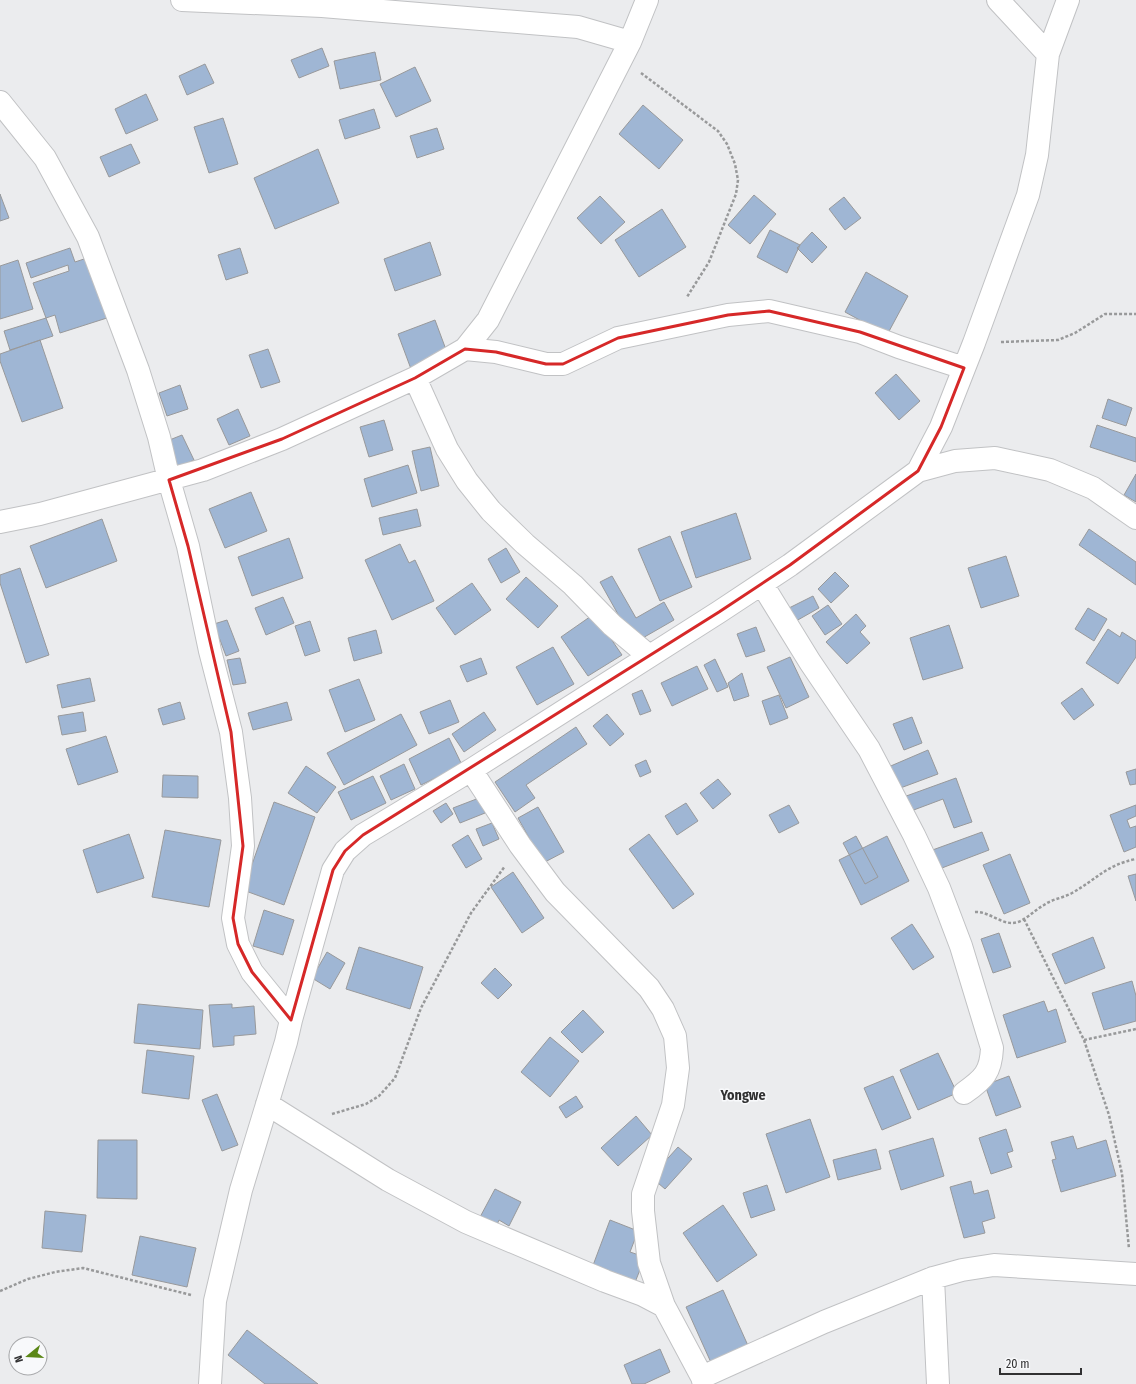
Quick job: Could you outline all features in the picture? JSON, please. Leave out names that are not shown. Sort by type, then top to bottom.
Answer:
[{"type":"street","points":[[182,0],[322,6],[578,27],[626,50]]},
{"type":"street","points":[[0,522],[40,514],[203,470],[282,439],[415,378],[465,349],[488,320],[626,50],[647,0]]},
{"type":"street","points":[[998,0],[1048,54]]},
{"type":"street","points":[[918,471],[940,427],[974,343],[1028,195],[1037,155],[1048,54],[1068,0]]},
{"type":"street","points":[[0,102],[45,158],[88,237],[138,370],[159,437],[168,480],[188,546],[210,651],[231,732],[240,798],[243,846],[233,918],[238,944],[252,972],[291,1020]]},
{"type":"street","points":[[465,349],[496,352],[546,364],[563,364],[618,338],[728,315],[769,311],[860,332],[899,347],[964,368]]},
{"type":"street","points":[[415,378],[447,449],[467,481],[491,512],[525,544],[573,585],[612,625],[649,656]]},
{"type":"street","points":[[210,1384],[214,1301],[241,1190],[286,1042],[333,870],[345,851],[363,835],[471,770],[762,584],[918,471],[955,461],[995,458],[1050,470],[1093,488],[1136,518]]},
{"type":"street","points":[[762,584],[810,662],[868,749],[914,835],[949,914],[992,1048],[991,1063],[981,1082],[964,1093]]},
{"type":"street","points":[[471,770],[520,845],[555,892],[649,988],[663,1009],[675,1036],[678,1068],[673,1105],[643,1194],[643,1211],[649,1262],[664,1306],[703,1380],[824,1322],[933,1278],[962,1270],[994,1265],[1134,1274]]},
{"type":"street","points":[[267,1104],[388,1180],[466,1222],[605,1280],[643,1294],[664,1306]]},
{"type":"street","points":[[933,1278],[938,1384]]},
{"type":"path","points":[[626,50],[718,131],[727,144],[735,164],[738,180],[736,194],[709,262],[670,326]]},
{"type":"path","points":[[974,343],[1058,340],[1075,333],[1105,314],[1136,314]]},
{"type":"path","points":[[299,1124],[366,1104],[379,1096],[395,1078],[421,1008],[471,913],[520,845]]},
{"type":"path","points":[[949,914],[982,911],[998,920],[1017,922],[1044,905],[1072,893],[1111,866],[1136,859]]},
{"type":"path","points":[[1024,919],[1084,1040],[1109,1115],[1122,1174],[1134,1274]]},
{"type":"path","points":[[1084,1040],[1136,1029]]},
{"type":"path","points":[[0,1291],[28,1279],[55,1272],[83,1268],[214,1301]]},
{"type":"highlighted area","points":[[769,311],[860,332],[964,368],[941,427],[918,471],[790,565],[719,612],[363,835],[345,851],[333,870],[291,1020],[252,972],[238,944],[233,918],[243,846],[231,732],[188,546],[169,480],[282,439],[415,378],[465,349],[496,352],[546,364],[563,364],[618,338],[728,315]]},
{"type":"building","points":[[322,48],[329,66],[299,78],[291,60]]},
{"type":"building","points":[[375,52],[381,80],[340,89],[334,61]]},
{"type":"building","points":[[205,64],[214,83],[187,95],[179,76]]},
{"type":"building","points":[[415,67],[431,101],[396,117],[380,84]]},
{"type":"building","points":[[146,94],[158,120],[126,134],[115,109]]},
{"type":"building","points":[[643,105],[683,140],[659,169],[619,134]]},
{"type":"building","points":[[374,109],[380,128],[345,139],[339,120]]},
{"type":"building","points":[[223,118],[238,164],[209,173],[194,127]]},
{"type":"building","points":[[437,128],[444,149],[417,158],[410,136]]},
{"type":"building","points":[[131,144],[140,163],[109,177],[100,157]]},
{"type":"building","points":[[318,149],[339,203],[275,229],[254,178]]},
{"type":"building","points":[[0,194],[9,218],[0,221]]},
{"type":"building","points":[[754,195],[776,214],[750,244],[728,225]]},
{"type":"building","points":[[600,196],[625,222],[601,244],[577,218]]},
{"type":"building","points":[[844,197],[861,218],[845,230],[829,209]]},
{"type":"building","points":[[662,209],[686,247],[639,277],[615,240]]},
{"type":"building","points":[[770,230],[800,245],[787,273],[757,257]]},
{"type":"building","points":[[812,232],[827,247],[812,263],[797,248]]},
{"type":"building","points":[[430,242],[441,275],[395,291],[384,259]]},
{"type":"building","points":[[70,248],[75,262],[90,257],[110,317],[60,333],[55,315],[46,318],[33,283],[69,271],[68,265],[31,278],[26,263]]},
{"type":"building","points":[[240,248],[248,273],[226,280],[218,255]]},
{"type":"building","points":[[18,260],[33,309],[0,319],[0,266]]},
{"type":"building","points":[[866,272],[908,296],[887,335],[845,312]]},
{"type":"building","points":[[46,318],[53,336],[10,350],[4,331]]},
{"type":"building","points":[[435,320],[448,355],[411,369],[398,334]]},
{"type":"building","points":[[40,340],[63,408],[22,422],[0,361],[0,354]]},
{"type":"building","points":[[268,349],[280,382],[261,388],[249,355]]},
{"type":"building","points":[[896,374],[920,401],[899,420],[875,393]]},
{"type":"building","points":[[180,385],[188,409],[167,416],[159,393]]},
{"type":"building","points":[[1108,399],[1132,408],[1126,426],[1102,418]]},
{"type":"building","points":[[238,409],[250,436],[229,445],[217,419]]},
{"type":"building","points":[[384,420],[393,450],[369,457],[360,427]]},
{"type":"building","points":[[1097,425],[1136,438],[1136,462],[1090,447]]},
{"type":"building","points":[[182,435],[194,460],[178,467],[167,441]]},
{"type":"building","points":[[430,447],[439,486],[421,491],[412,451]]},
{"type":"building","points":[[408,465],[417,493],[372,507],[364,479]]},
{"type":"building","points":[[1136,474],[1136,502],[1124,495]]},
{"type":"building","points":[[251,492],[267,531],[225,548],[209,509]]},
{"type":"building","points":[[417,509],[421,526],[383,535],[379,518]]},
{"type":"building","points":[[736,513],[751,559],[696,578],[681,532]]},
{"type":"building","points":[[102,519],[117,561],[46,588],[30,546]]},
{"type":"building","points":[[1089,529],[1136,562],[1136,585],[1079,545]]},
{"type":"building","points":[[670,536],[692,587],[660,601],[638,549]]},
{"type":"building","points":[[289,538],[303,578],[252,596],[238,557]]},
{"type":"building","points":[[400,544],[409,563],[415,560],[434,601],[392,620],[365,560]]},
{"type":"building","points":[[506,548],[520,572],[501,583],[488,559]]},
{"type":"building","points":[[1006,556],[1019,596],[981,608],[968,568]]},
{"type":"building","points":[[20,568],[49,655],[26,663],[0,583],[0,575]]},
{"type":"building","points":[[835,572],[849,586],[831,603],[818,589]]},
{"type":"building","points":[[612,576],[636,618],[664,602],[674,620],[634,643],[600,582]]},
{"type":"building","points":[[526,577],[558,606],[538,628],[506,599]]},
{"type":"building","points":[[472,583],[491,610],[455,635],[436,608]]},
{"type":"building","points":[[813,596],[819,608],[796,621],[789,608]]},
{"type":"building","points":[[283,597],[294,623],[266,635],[255,608]]},
{"type":"building","points":[[828,605],[842,624],[825,635],[812,616]]},
{"type":"building","points":[[1088,608],[1107,619],[1094,641],[1075,629]]},
{"type":"building","points":[[594,614],[622,655],[588,676],[561,637]]},
{"type":"building","points":[[856,614],[866,626],[860,632],[870,643],[847,664],[826,642]]},
{"type":"building","points":[[227,620],[239,651],[226,656],[214,624]]},
{"type":"building","points":[[310,621],[320,651],[305,656],[295,626]]},
{"type":"building","points":[[949,625],[963,668],[923,680],[910,638]]},
{"type":"building","points":[[756,627],[765,651],[746,657],[737,634]]},
{"type":"building","points":[[1108,629],[1120,637],[1122,632],[1136,641],[1136,657],[1118,684],[1086,663]]},
{"type":"building","points":[[376,630],[382,653],[354,661],[348,638]]},
{"type":"building","points":[[553,647],[574,684],[537,705],[516,667]]},
{"type":"building","points":[[790,657],[809,697],[786,708],[767,667]]},
{"type":"building","points":[[240,658],[246,683],[233,685],[227,660]]},
{"type":"building","points":[[481,658],[487,674],[467,682],[460,666]]},
{"type":"building","points":[[715,659],[728,687],[717,692],[704,665]]},
{"type":"building","points":[[697,666],[708,689],[672,706],[661,683]]},
{"type":"building","points":[[742,673],[749,696],[734,701],[728,683]]},
{"type":"building","points":[[90,678],[95,701],[62,708],[57,685]]},
{"type":"building","points":[[359,679],[375,720],[345,732],[329,690]]},
{"type":"building","points":[[1082,688],[1094,705],[1074,720],[1061,703]]},
{"type":"building","points":[[642,690],[651,711],[640,715],[632,694]]},
{"type":"building","points":[[779,695],[788,718],[770,725],[762,701]]},
{"type":"building","points":[[450,700],[459,722],[429,734],[420,712]]},
{"type":"building","points":[[180,702],[185,719],[163,725],[158,709]]},
{"type":"building","points":[[287,702],[292,720],[253,730],[248,713]]},
{"type":"building","points":[[83,712],[86,731],[62,735],[58,716]]},
{"type":"building","points":[[484,712],[496,730],[464,752],[452,734]]},
{"type":"building","points":[[401,714],[417,745],[344,785],[327,753]]},
{"type":"building","points":[[607,714],[624,734],[610,746],[593,726]]},
{"type":"building","points":[[912,717],[922,743],[904,750],[893,724]]},
{"type":"building","points":[[576,727],[587,744],[526,785],[535,798],[515,812],[495,782]]},
{"type":"building","points":[[106,736],[118,772],[78,785],[66,749]]},
{"type":"building","points":[[449,738],[462,765],[421,785],[409,759]]},
{"type":"building","points":[[928,750],[938,774],[895,790],[886,768]]},
{"type":"building","points":[[646,760],[651,772],[640,777],[635,765]]},
{"type":"building","points":[[404,764],[415,789],[391,800],[380,776]]},
{"type":"building","points":[[306,766],[336,787],[317,813],[288,793]]},
{"type":"building","points":[[1136,769],[1136,784],[1130,785],[1126,772]]},
{"type":"building","points":[[163,775],[198,776],[198,798],[162,797]]},
{"type":"building","points":[[373,776],[386,803],[351,820],[338,792]]},
{"type":"building","points":[[956,778],[972,822],[954,828],[943,799],[903,814],[898,799]]},
{"type":"building","points":[[718,779],[731,794],[713,809],[700,793]]},
{"type":"building","points":[[479,798],[485,813],[460,823],[453,808]]},
{"type":"building","points":[[274,802],[315,817],[284,905],[243,890]]},
{"type":"building","points":[[446,803],[453,814],[441,823],[433,811]]},
{"type":"building","points":[[686,803],[698,821],[677,835],[665,816]]},
{"type":"building","points":[[789,805],[799,823],[779,833],[769,815]]},
{"type":"building","points":[[1136,805],[1136,816],[1127,820],[1130,828],[1136,826],[1136,847],[1124,852],[1110,815]]},
{"type":"building","points":[[538,807],[564,852],[543,863],[518,818]]},
{"type":"building","points":[[492,823],[499,839],[483,846],[476,829]]},
{"type":"building","points":[[165,830],[221,840],[209,907],[152,897]]},
{"type":"building","points":[[982,832],[989,850],[934,871],[927,852]]},
{"type":"building","points":[[129,834],[144,878],[97,893],[83,850]]},
{"type":"building","points":[[649,834],[694,894],[673,909],[629,849]]},
{"type":"building","points":[[468,835],[482,859],[466,868],[452,845]]},
{"type":"building","points":[[856,836],[878,877],[865,884],[843,843]]},
{"type":"building","points":[[887,836],[909,881],[861,905],[839,860]]},
{"type":"building","points":[[1010,854],[1030,903],[1004,914],[983,865]]},
{"type":"building","points":[[513,872],[544,918],[522,933],[491,887]]},
{"type":"building","points":[[1136,874],[1136,901],[1128,876]]},
{"type":"building","points":[[264,910],[294,920],[283,955],[253,946]]},
{"type":"building","points":[[912,924],[934,957],[913,970],[891,938]]},
{"type":"building","points":[[999,933],[1011,967],[993,973],[981,939]]},
{"type":"building","points":[[1093,937],[1105,968],[1065,984],[1052,954]]},
{"type":"building","points":[[359,947],[423,967],[410,1009],[346,989]]},
{"type":"building","points":[[327,952],[345,963],[330,989],[312,978]]},
{"type":"building","points":[[495,968],[512,985],[498,999],[481,983]]},
{"type":"building","points":[[1132,981],[1136,996],[1136,1021],[1104,1030],[1092,993]]},
{"type":"building","points":[[1044,1001],[1048,1012],[1056,1009],[1066,1042],[1017,1058],[1003,1015]]},
{"type":"building","points":[[138,1004],[203,1010],[200,1049],[134,1043]]},
{"type":"building","points":[[232,1004],[232,1008],[254,1006],[256,1034],[234,1036],[234,1045],[213,1047],[209,1005]]},
{"type":"building","points":[[583,1010],[604,1032],[582,1053],[561,1032]]},
{"type":"building","points":[[550,1037],[579,1061],[550,1097],[521,1072]]},
{"type":"building","points":[[147,1050],[194,1056],[189,1099],[142,1093]]},
{"type":"building","points":[[938,1053],[957,1093],[918,1110],[900,1070]]},
{"type":"building","points":[[893,1076],[911,1118],[882,1130],[864,1088]]},
{"type":"building","points":[[1009,1076],[1021,1107],[996,1116],[985,1085]]},
{"type":"building","points":[[217,1094],[238,1145],[222,1151],[202,1100]]},
{"type":"building","points":[[576,1096],[583,1107],[566,1118],[559,1107]]},
{"type":"building","points":[[636,1116],[652,1135],[618,1166],[601,1148]]},
{"type":"building","points":[[810,1119],[830,1177],[786,1193],[766,1134]]},
{"type":"building","points":[[1006,1129],[1013,1151],[1007,1153],[1012,1167],[991,1174],[979,1138]]},
{"type":"building","points":[[1073,1136],[1077,1149],[1106,1140],[1116,1176],[1061,1192],[1052,1160],[1056,1159],[1051,1142]]},
{"type":"building","points":[[933,1138],[944,1176],[901,1190],[889,1151]]},
{"type":"building","points":[[98,1140],[137,1140],[137,1199],[97,1198]]},
{"type":"building","points":[[678,1147],[692,1159],[665,1189],[651,1177]]},
{"type":"building","points":[[876,1149],[881,1169],[838,1180],[833,1160]]},
{"type":"building","points":[[971,1181],[974,1194],[988,1190],[995,1218],[982,1222],[985,1233],[964,1238],[950,1187]]},
{"type":"building","points":[[767,1185],[775,1210],[751,1218],[743,1193]]},
{"type":"building","points":[[495,1189],[521,1202],[509,1226],[499,1220],[496,1227],[479,1219]]},
{"type":"building","points":[[723,1205],[757,1255],[717,1282],[683,1233]]},
{"type":"building","points":[[45,1211],[86,1215],[82,1252],[42,1248]]},
{"type":"building","points":[[610,1220],[638,1231],[630,1252],[645,1257],[634,1285],[592,1268]]},
{"type":"building","points":[[140,1236],[196,1248],[187,1287],[132,1275]]},
{"type":"building","points":[[723,1290],[750,1350],[713,1367],[686,1307]]},
{"type":"building","points":[[247,1330],[318,1384],[265,1384],[228,1355]]},
{"type":"building","points":[[660,1349],[670,1372],[644,1384],[632,1384],[624,1365]]},
{"type":"district","name":"Yongwe","points":[[743,1095]]}]
